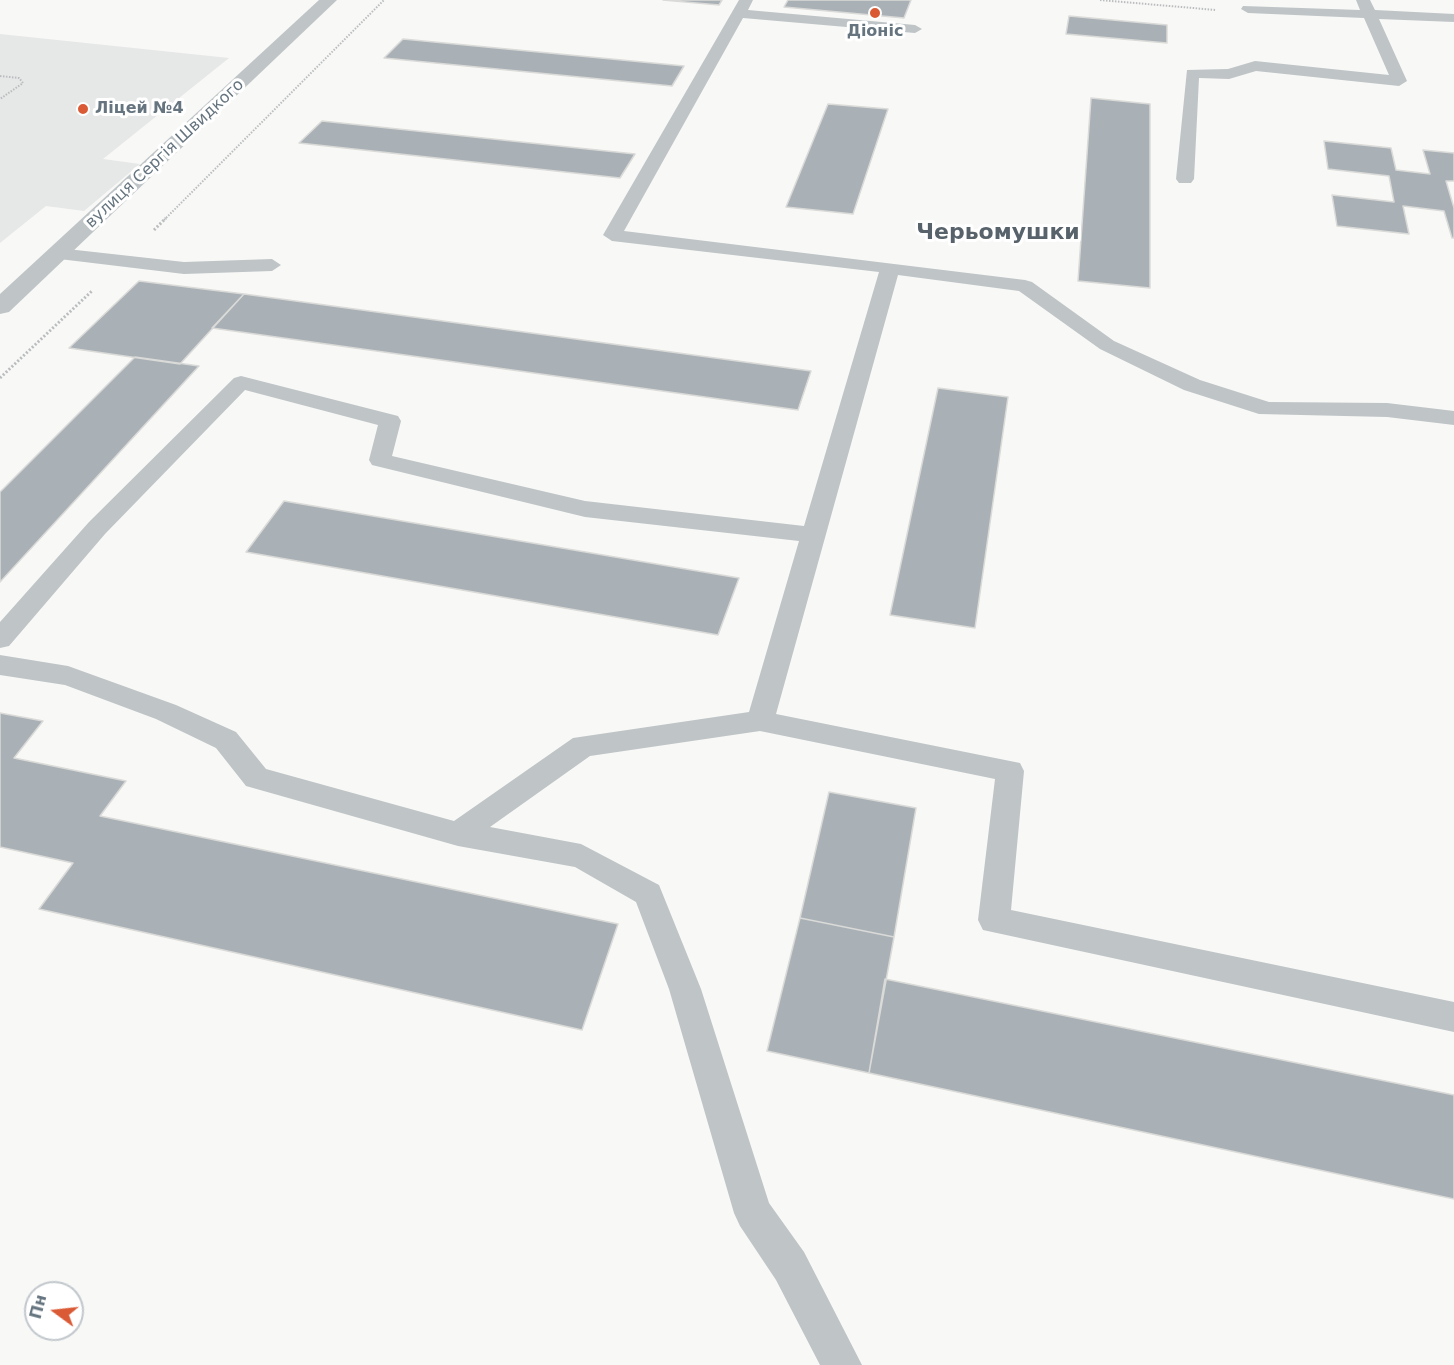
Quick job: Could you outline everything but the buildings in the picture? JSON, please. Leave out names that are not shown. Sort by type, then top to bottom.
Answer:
[{"type":"street","name":"вулиця Сергія Швидкого","points":[[1,305],[329,0]]},
{"type":"lane","points":[[915,29],[743,6],[612,235],[1025,286],[1107,345],[1192,385],[1267,409],[1387,410],[1454,418]]},
{"type":"lane","points":[[1248,9],[1366,7],[1454,18]]},
{"type":"lane","points":[[1185,179],[1191,73],[1229,74],[1255,66],[1399,81],[1366,7]]},
{"type":"lane","points":[[58,254],[184,268],[272,265]]},
{"type":"lane","points":[[760,721],[890,268]]},
{"type":"lane","points":[[0,639],[97,528],[241,382],[390,421],[380,460],[585,509],[814,535]]},
{"type":"lane","points":[[0,665],[68,676],[166,711],[226,740],[256,778],[458,834],[581,856],[648,894],[685,989],[753,1214],[790,1266],[842,1365]]},
{"type":"lane","points":[[458,834],[583,746],[760,721],[1010,771],[994,920],[1454,1017]]},
{"type":"path","points":[[0,378],[123,261],[384,0]]},
{"type":"path","points":[[0,76],[19,78],[23,83],[0,99]]},
{"type":"shaded area","name":"Ліцей №4","points":[[0,34],[229,58],[103,159],[140,164],[84,211],[46,206],[0,243]]},
{"type":"place","name":"Діоніс","points":[[875,13]]},
{"type":"place","name":"Ліцей №4","points":[[83,109]]},
{"type":"district","name":"Черьомушки","points":[[998,233]]}]
